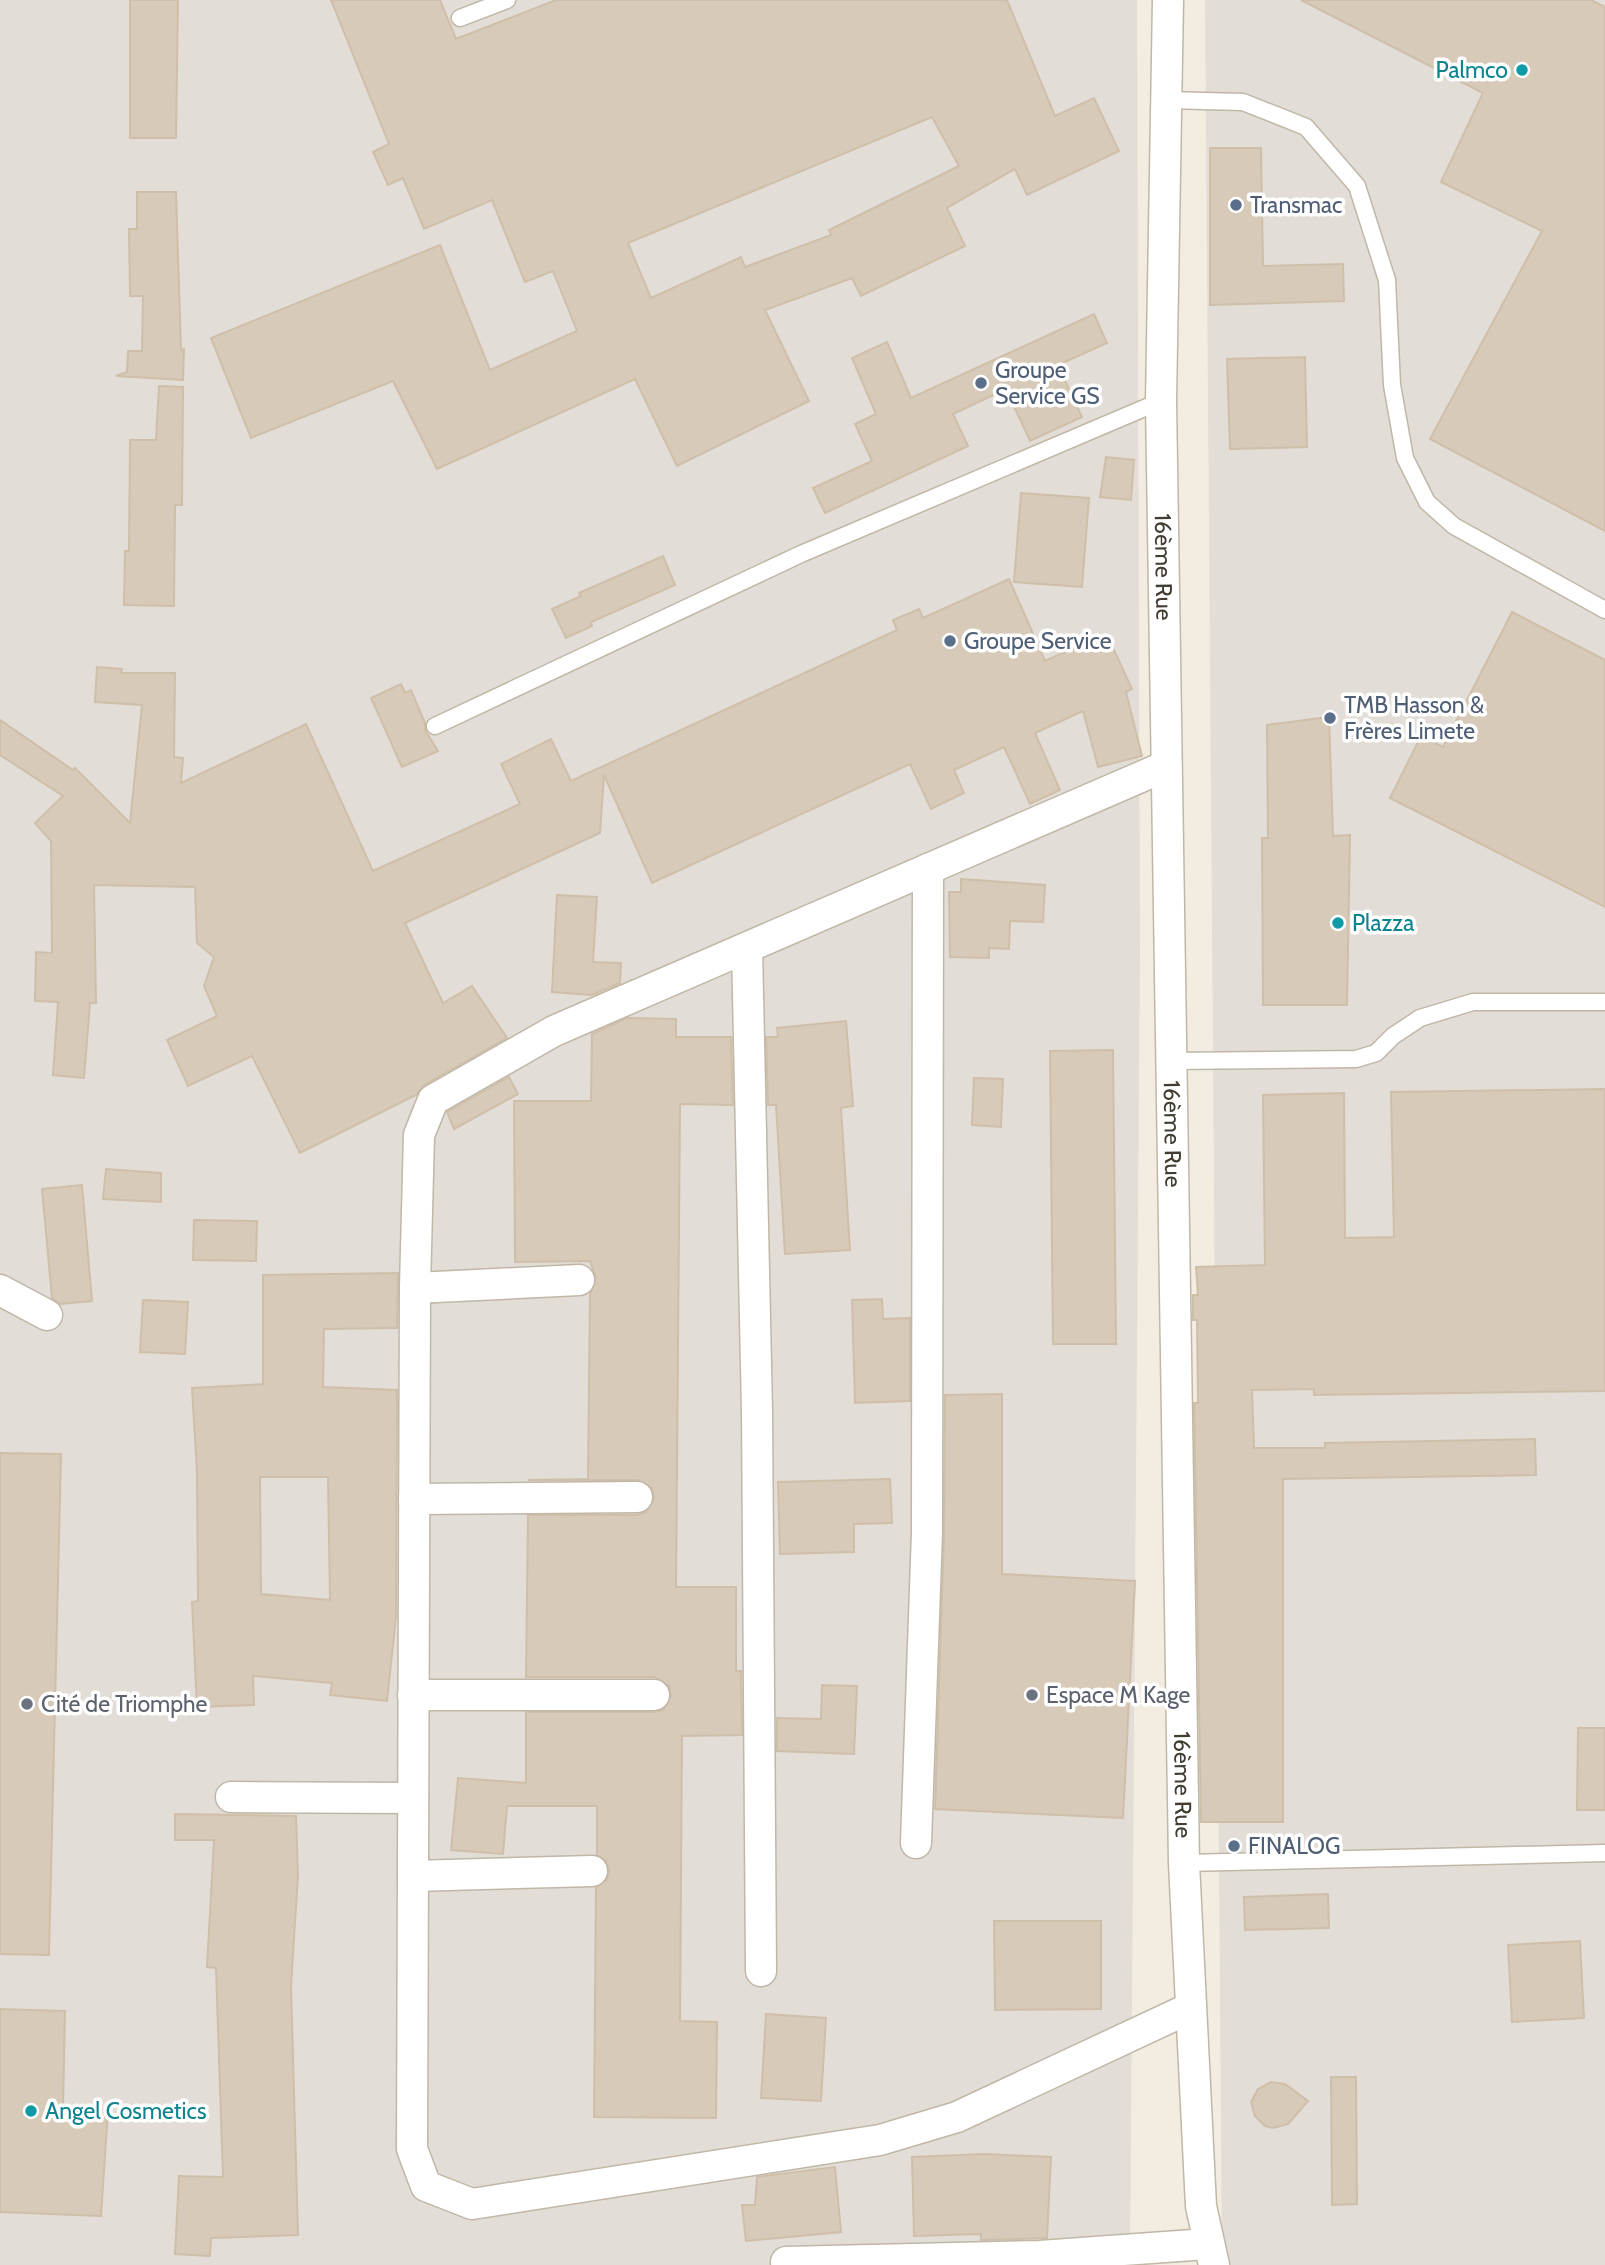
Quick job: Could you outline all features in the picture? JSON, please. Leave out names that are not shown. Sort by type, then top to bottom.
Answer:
[{"type":"street","name":"16ème Rue","points":[[1168,0],[1161,401],[1170,1061],[1184,1863],[1205,2258]]},
{"type":"street","points":[[1166,766],[554,1031],[433,1100],[419,1135],[415,1288],[412,2149],[426,2186],[472,2204],[880,2140],[957,2117],[1190,2008]]},
{"type":"street","points":[[916,1843],[927,1532],[928,869]]},
{"type":"street","points":[[747,948],[757,1411],[761,1971]]},
{"type":"street","points":[[415,1288],[579,1280]]},
{"type":"street","points":[[0,1290],[47,1315]]},
{"type":"street","points":[[414,1499],[637,1497]]},
{"type":"street","points":[[413,1695],[654,1695]]},
{"type":"street","points":[[232,1797],[413,1798]]},
{"type":"street","points":[[413,1876],[592,1871]]},
{"type":"street","points":[[786,2262],[1040,2256],[1205,2258]]},
{"type":"lane","points":[[460,18],[507,0]]},
{"type":"lane","points":[[1166,100],[1243,102],[1306,127],[1349,176],[1357,186],[1387,280],[1392,385],[1396,410],[1405,458],[1427,502],[1454,526],[1605,610]]},
{"type":"lane","points":[[435,726],[801,554],[1161,401]]},
{"type":"lane","points":[[1170,1061],[1356,1059],[1376,1054],[1393,1036],[1420,1018],[1473,1002],[1605,1002]]},
{"type":"lane","points":[[1184,1863],[1605,1853]]},
{"type":"shaded area","points":[[0,0],[1137,0],[1140,955],[1130,2265],[0,2265]]},
{"type":"shaded area","points":[[1205,0],[1605,0],[1605,2265],[1222,2265]]},
{"type":"building","points":[[130,0],[178,0],[176,138],[130,138]]},
{"type":"building","points":[[331,0],[440,0],[456,39],[556,0],[1007,0],[1055,116],[1094,98],[1119,151],[1027,195],[1015,169],[947,208],[965,246],[861,296],[852,278],[765,310],[809,401],[677,466],[635,379],[437,469],[393,381],[251,438],[211,338],[440,245],[490,370],[577,331],[553,271],[525,282],[492,200],[424,229],[403,178],[388,185],[373,152],[389,144]],"holes":[[[932,117],[959,166],[829,230],[831,235],[745,267],[741,257],[651,298],[628,243]]]},
{"type":"building","points":[[1301,0],[1591,0],[1605,7],[1605,531],[1430,439],[1542,231],[1441,182],[1483,93]]},
{"type":"building","points":[[1210,148],[1261,148],[1263,266],[1343,264],[1344,301],[1210,305]]},
{"type":"building","points":[[137,192],[176,192],[181,350],[184,349],[183,380],[116,376],[127,372],[128,351],[142,351],[143,296],[130,296],[129,229],[137,229]]},
{"type":"building","points":[[1094,314],[1107,343],[1058,365],[1082,417],[1030,441],[1006,389],[953,414],[968,446],[825,513],[813,488],[872,461],[855,424],[876,414],[852,358],[887,342],[911,398]]},
{"type":"building","points":[[1305,357],[1307,447],[1230,449],[1227,359]]},
{"type":"building","points":[[159,386],[183,387],[182,505],[175,505],[174,606],[124,605],[125,551],[129,551],[130,440],[156,440]]},
{"type":"building","points":[[1106,457],[1134,460],[1131,500],[1100,497]]},
{"type":"building","points":[[1021,493],[1089,498],[1082,587],[1014,582]]},
{"type":"building","points":[[663,556],[675,585],[591,622],[592,626],[566,638],[552,609],[581,596],[579,593]]},
{"type":"building","points":[[1009,579],[1045,661],[1098,637],[1108,637],[1132,689],[1126,692],[1142,756],[1098,767],[1083,711],[1035,733],[1060,790],[1030,804],[1004,747],[954,770],[964,793],[931,809],[910,764],[652,883],[604,775],[600,833],[405,923],[443,1003],[472,986],[507,1038],[424,1085],[416,1095],[300,1153],[252,1056],[188,1086],[167,1040],[217,1016],[204,986],[214,957],[197,943],[195,887],[94,885],[96,1003],[90,1003],[84,1078],[53,1075],[58,1002],[35,1001],[36,952],[52,953],[51,841],[35,823],[63,796],[0,755],[0,720],[73,770],[75,768],[130,823],[142,705],[95,702],[97,667],[122,669],[121,673],[175,673],[174,757],[183,758],[181,783],[306,724],[373,871],[520,804],[501,764],[551,739],[571,781],[897,630],[893,620],[919,609],[923,618]]},
{"type":"building","points":[[1512,612],[1605,660],[1605,907],[1390,798],[1421,736],[1443,747]]},
{"type":"building","points":[[401,684],[405,693],[411,690],[425,723],[425,730],[438,751],[402,767],[371,698]]},
{"type":"building","points":[[1329,717],[1333,836],[1350,835],[1347,1005],[1263,1005],[1262,838],[1268,838],[1267,725]]},
{"type":"building","points":[[961,879],[1045,885],[1043,922],[1010,921],[1009,949],[989,948],[989,958],[950,957],[949,892],[961,892]]},
{"type":"building","points":[[557,895],[597,897],[593,962],[621,963],[620,983],[592,995],[552,992]]},
{"type":"building","points":[[627,1018],[676,1019],[676,1037],[731,1037],[733,1105],[680,1104],[676,1587],[736,1587],[736,1671],[741,1671],[742,1735],[682,1736],[680,2021],[717,2022],[716,2118],[594,2117],[596,1887],[607,1880],[609,1871],[606,1861],[597,1855],[597,1806],[507,1806],[503,1854],[451,1850],[458,1778],[526,1783],[526,1712],[654,1712],[663,1710],[671,1696],[669,1686],[654,1677],[526,1677],[528,1515],[637,1515],[646,1512],[654,1498],[652,1488],[638,1480],[528,1480],[588,1479],[590,1294],[596,1278],[590,1261],[515,1262],[514,1101],[591,1101],[592,1034]]},
{"type":"building","points":[[846,1021],[853,1106],[841,1108],[850,1250],[785,1254],[776,1105],[768,1105],[766,1037],[778,1037],[777,1028]]},
{"type":"building","points":[[1113,1050],[1116,1344],[1053,1344],[1050,1051]]},
{"type":"building","points":[[509,1077],[518,1094],[454,1129],[447,1112]]},
{"type":"building","points":[[974,1078],[1003,1079],[1001,1127],[972,1125]]},
{"type":"building","points":[[1605,1089],[1605,1391],[1314,1395],[1314,1389],[1252,1390],[1254,1448],[1325,1448],[1325,1443],[1535,1439],[1536,1475],[1283,1479],[1283,1822],[1201,1822],[1194,1403],[1198,1403],[1197,1320],[1193,1320],[1193,1295],[1198,1295],[1196,1267],[1265,1265],[1263,1095],[1344,1093],[1345,1238],[1394,1237],[1391,1092]]},
{"type":"building","points":[[106,1169],[161,1173],[161,1202],[103,1199]]},
{"type":"building","points":[[82,1185],[92,1301],[60,1304],[52,1298],[42,1189]]},
{"type":"building","points":[[194,1220],[257,1221],[256,1261],[193,1260]]},
{"type":"building","points":[[398,1273],[397,1328],[324,1329],[323,1387],[397,1390],[396,1616],[387,1701],[330,1695],[332,1683],[253,1676],[254,1705],[197,1707],[192,1602],[198,1601],[197,1472],[192,1388],[263,1384],[263,1275]],"holes":[[[260,1477],[328,1477],[330,1600],[261,1594]]]},
{"type":"building","points":[[882,1299],[883,1319],[910,1318],[910,1401],[855,1403],[852,1300]]},
{"type":"building","points":[[143,1300],[188,1302],[185,1354],[140,1352]]},
{"type":"building","name":"Espace M Kage","points":[[1002,1394],[1002,1574],[1135,1581],[1123,1818],[935,1809],[944,1533],[945,1395]]},
{"type":"building","name":"Cité de Triomphe","points":[[0,1453],[61,1454],[49,1955],[0,1954]]},
{"type":"building","points":[[890,1479],[892,1523],[854,1524],[854,1552],[780,1554],[778,1482]]},
{"type":"building","points":[[822,1685],[857,1686],[854,1754],[777,1751],[777,1718],[821,1719]]},
{"type":"building","points":[[1578,1728],[1605,1728],[1605,1810],[1577,1810]]},
{"type":"building","points":[[175,1814],[296,1816],[298,1875],[291,1986],[298,2235],[211,2238],[210,2256],[175,2254],[179,2176],[223,2177],[216,1968],[207,1967],[214,1840],[175,1840]]},
{"type":"building","points":[[1328,1894],[1329,1928],[1245,1930],[1244,1897]]},
{"type":"building","points":[[994,1921],[1101,1921],[1101,2009],[995,2010]]},
{"type":"building","points":[[1580,1941],[1584,2018],[1512,2022],[1508,1945]]},
{"type":"building","name":"Angel Cosmetics","points":[[0,2009],[65,2011],[63,2106],[108,2110],[101,2216],[0,2212]]},
{"type":"building","points":[[766,2014],[826,2018],[821,2101],[761,2098]]},
{"type":"building","points":[[1331,2077],[1356,2077],[1357,2204],[1332,2205]]},
{"type":"building","points":[[1271,2082],[1285,2084],[1308,2101],[1288,2124],[1273,2128],[1265,2126],[1255,2116],[1251,2102],[1258,2089]]},
{"type":"building","points":[[985,2154],[1051,2157],[1047,2238],[981,2240],[981,2234],[914,2236],[912,2157]]},
{"type":"building","points":[[835,2167],[841,2232],[746,2241],[742,2205],[755,2205],[757,2177]]},
{"type":"place","name":"Palmco","points":[[1522,70]]},
{"type":"place","name":"Transmac","points":[[1236,205]]},
{"type":"place","name":"Groupe Service GS","points":[[981,383]]},
{"type":"place","name":"Groupe Service","points":[[950,641]]},
{"type":"place","name":"TMB Hasson & Frères Limete","points":[[1330,718]]},
{"type":"place","name":"Plazza","points":[[1338,923]]},
{"type":"place","name":"Espace M Kage","points":[[1032,1695]]},
{"type":"place","name":"Cité de Triomphe","points":[[27,1704]]},
{"type":"place","name":"FINALOG","points":[[1234,1846]]},
{"type":"place","name":"Angel Cosmetics","points":[[31,2111]]}]
